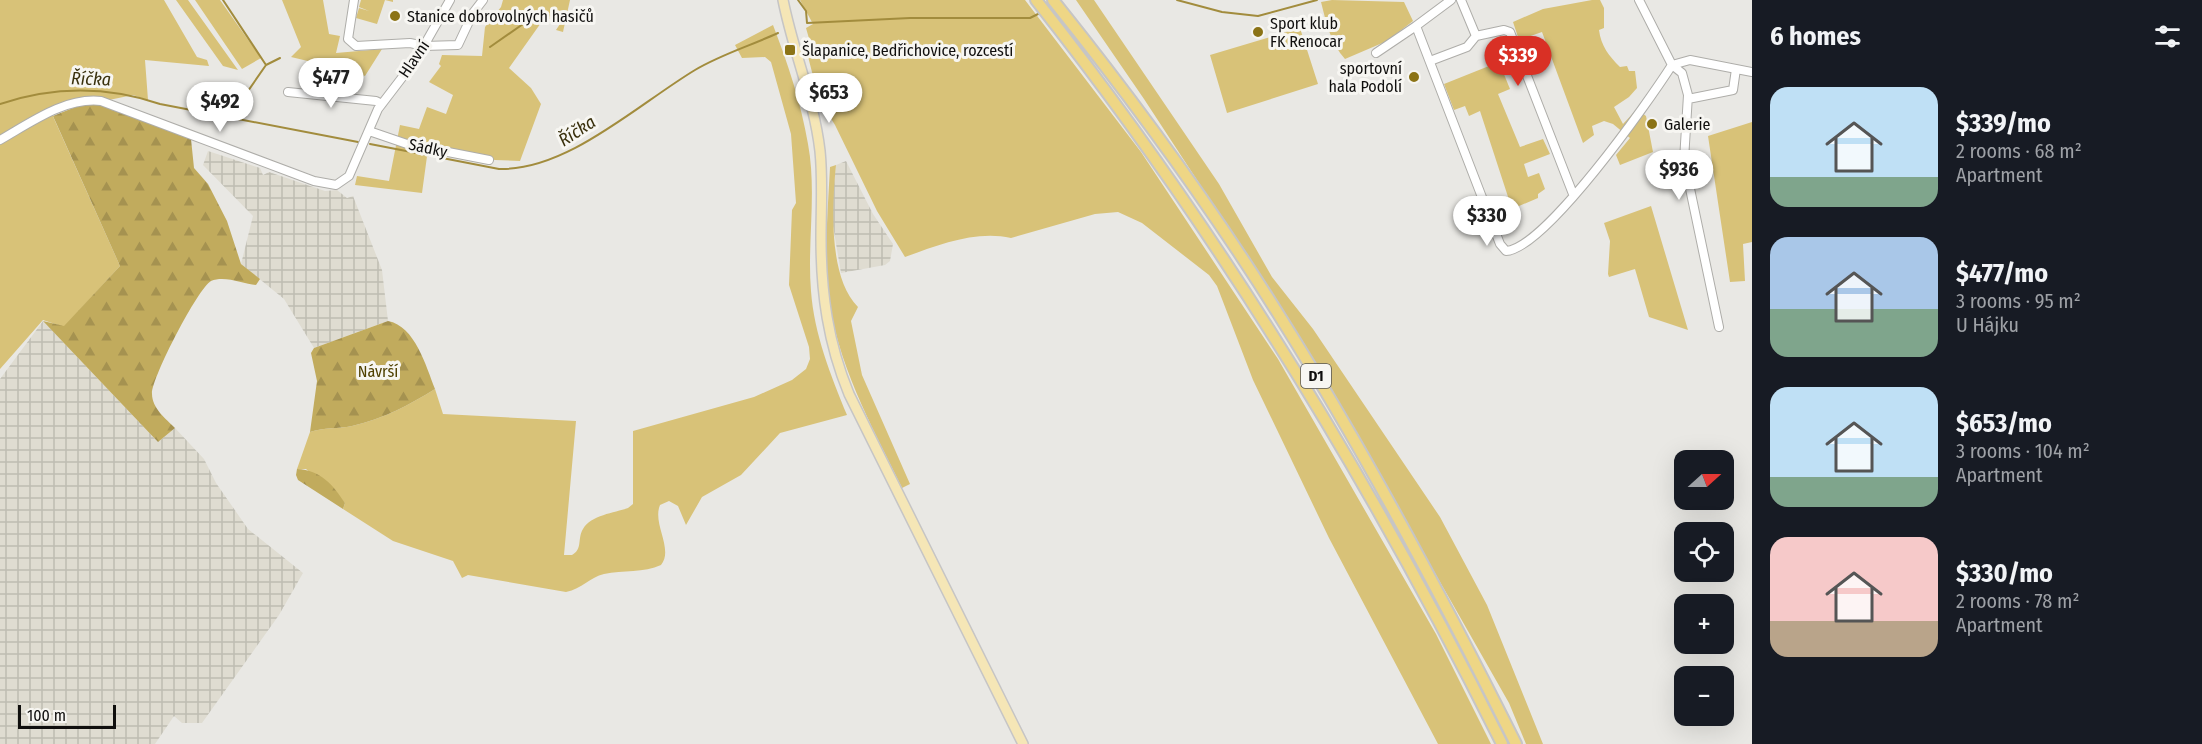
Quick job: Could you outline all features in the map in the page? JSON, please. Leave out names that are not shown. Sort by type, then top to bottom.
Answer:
[{"type":"highway","name":"D1","points":[[1036,0],[1067,39],[1218,248],[1280,346],[1351,462],[1445,630],[1502,744]]},
{"type":"highway","name":"D1","points":[[1053,0],[1171,156],[1282,319],[1369,466],[1454,621],[1516,744]]},
{"type":"main road","points":[[777,0],[786,15]]},
{"type":"main road","points":[[783,0],[807,84],[818,138],[821,169],[822,280],[825,312],[834,354],[849,394],[1023,744]]},
{"type":"street","points":[[354,0],[348,39],[356,46],[410,43],[424,46],[458,45],[473,13],[483,0]]},
{"type":"street","name":"Hlavní","points":[[0,140],[58,109],[82,100],[101,101],[314,182],[331,185],[344,181],[351,172],[382,104],[424,46],[450,0]]},
{"type":"street","points":[[1376,52],[1451,0]]},
{"type":"street","points":[[1461,0],[1476,36]]},
{"type":"street","points":[[1639,0],[1672,65],[1682,73],[1688,99],[1684,160],[1719,327]]},
{"type":"street","points":[[1416,26],[1500,244],[1506,251],[1524,245],[1553,220],[1644,110],[1672,65],[1690,60],[1752,72]]},
{"type":"street","points":[[1430,61],[1467,47],[1476,36],[1504,30],[1510,32],[1573,194]]},
{"type":"street","points":[[1688,99],[1733,90],[1736,69]]},
{"type":"street","points":[[288,92],[376,101],[382,104]]},
{"type":"street","name":"Sádky","points":[[369,131],[407,144],[489,160]]},
{"type":"shaded area","points":[[0,0],[164,0],[197,57],[207,60],[209,66],[145,60],[148,100],[133,95],[51,112],[120,266],[64,327],[43,320],[0,369]]},
{"type":"shaded area","points":[[176,0],[188,0],[238,70],[223,66]]},
{"type":"shaded area","points":[[195,0],[220,0],[261,58],[242,69]]},
{"type":"shaded area","points":[[282,0],[323,0],[329,34],[340,36],[336,53],[382,49],[365,76],[335,64],[333,67],[291,57],[301,47]]},
{"type":"shaded area","points":[[361,0],[385,0],[377,24],[356,18],[359,8],[369,11],[359,7]]},
{"type":"shaded area","points":[[503,0],[570,0],[563,32],[556,30],[560,24],[555,18],[543,20],[509,68],[531,88],[541,104],[520,161],[495,160],[428,149],[422,193],[355,185],[357,176],[389,181],[400,125],[419,129],[427,107],[446,114],[453,95],[429,82],[441,66],[439,64],[442,55],[482,56],[485,27],[501,7]]},
{"type":"shaded area","points":[[800,0],[1025,0],[1141,152],[1278,359],[1436,634],[1491,744],[1438,744],[1329,538],[1253,380],[1217,286],[1209,275],[1142,223],[1118,212],[1095,214],[1011,238],[971,237],[905,257],[877,211],[835,125],[819,99],[805,45],[810,42],[806,28],[813,24]]},
{"type":"shaded area","points":[[1076,0],[1094,0],[1219,184],[1272,277],[1313,329],[1440,517],[1487,605],[1543,744],[1526,744],[1509,703],[1305,345],[1144,99]]},
{"type":"shaded area","points":[[1332,0],[1404,2],[1413,21],[1387,41],[1345,59],[1333,40],[1321,2]]},
{"type":"shaded area","points":[[1600,0],[1604,8],[1604,28],[1599,30],[1606,50],[1620,67],[1627,66],[1629,71],[1635,71],[1637,88],[1629,97],[1614,107],[1623,124],[1637,109],[1646,116],[1653,152],[1620,165],[1616,155],[1630,138],[1613,124],[1604,121],[1592,126],[1594,135],[1583,143],[1542,32],[1519,40],[1513,22],[1543,9]]},
{"type":"shaded area","points":[[773,25],[794,84],[811,162],[810,273],[819,339],[847,415],[780,433],[741,475],[702,497],[686,525],[678,506],[669,501],[660,505],[658,512],[665,552],[661,565],[648,569],[604,574],[566,592],[468,575],[462,578],[453,561],[393,541],[343,509],[345,503],[306,469],[297,469],[310,432],[352,426],[374,420],[435,389],[443,414],[576,421],[564,555],[572,555],[578,550],[581,533],[587,524],[603,515],[628,508],[633,504],[633,431],[754,397],[792,380],[806,369],[810,359],[809,347],[789,285],[792,210],[796,203],[791,134],[771,62],[765,57],[742,58],[735,45]]},
{"type":"shaded area","points":[[1300,28],[1318,84],[1227,113],[1210,55]]},
{"type":"shaded area","points":[[1499,62],[1510,89],[1498,94],[1520,147],[1543,139],[1550,154],[1524,164],[1528,177],[1539,173],[1545,189],[1538,194],[1538,198],[1512,209],[1480,111],[1469,116],[1465,106],[1454,110],[1444,84]]},
{"type":"shaded area","points":[[1752,122],[1752,242],[1743,244],[1745,281],[1730,282],[1708,136]]},
{"type":"shaded area","points":[[208,151],[260,168],[263,175],[269,172],[325,191],[337,190],[347,198],[353,196],[382,270],[388,321],[314,348],[284,299],[241,264],[253,216],[203,165]]},
{"type":"shaded area","points":[[846,161],[873,214],[893,244],[890,261],[885,265],[841,273],[831,214],[836,165]]},
{"type":"shaded area","points":[[836,165],[833,220],[837,259],[841,278],[848,294],[858,307],[851,321],[862,375],[910,484],[902,488],[856,392],[832,318],[826,245],[830,167]]},
{"type":"shaded area","points":[[1651,206],[1688,330],[1649,317],[1635,269],[1609,277],[1608,274],[1610,241],[1604,223]]},
{"type":"shaded area","points":[[43,321],[158,442],[175,428],[204,459],[216,483],[248,529],[303,573],[279,615],[202,723],[182,723],[174,716],[155,744],[0,744],[0,379]]},
{"type":"green space","points":[[83,104],[104,105],[191,139],[194,168],[208,184],[227,221],[241,264],[260,279],[256,285],[216,279],[205,287],[196,300],[167,354],[154,385],[152,394],[154,404],[175,428],[158,442],[43,321],[64,326],[120,266],[53,116]]},
{"type":"green space","name":"Návrší","points":[[388,321],[405,330],[412,339],[435,389],[374,420],[352,426],[310,432],[317,381],[311,353],[314,348]]},
{"type":"green space","points":[[297,469],[313,472],[326,480],[345,503],[343,509],[298,480]]},
{"type":"waterway","points":[[223,0],[266,65]]},
{"type":"waterway","name":"Říčka","points":[[798,0],[806,11],[807,23],[910,18],[1030,18],[1040,13]]},
{"type":"waterway","name":"Říčka","points":[[1177,0],[1222,12],[1258,16],[1317,0]]},
{"type":"waterway","points":[[490,47],[533,17],[576,13]]},
{"type":"waterway","name":"Říčka","points":[[370,144],[499,169],[525,167],[576,148],[705,64],[778,33]]},
{"type":"waterway","points":[[230,117],[266,65],[280,58]]},
{"type":"waterway","name":"Říčka","points":[[0,104],[60,91],[100,91],[358,142]]},
{"type":"place","name":"Stanice dobrovolných hasičů","points":[[395,16]]},
{"type":"place","name":"Sport klub FK Renocar","points":[[1258,32]]},
{"type":"place","name":"Šlapanice, Bedřichovice, rozcestí","points":[[790,50]]},
{"type":"place","name":"sportovní hala Podolí","points":[[1414,77]]},
{"type":"place","name":"Galerie","points":[[1652,124]]}]
